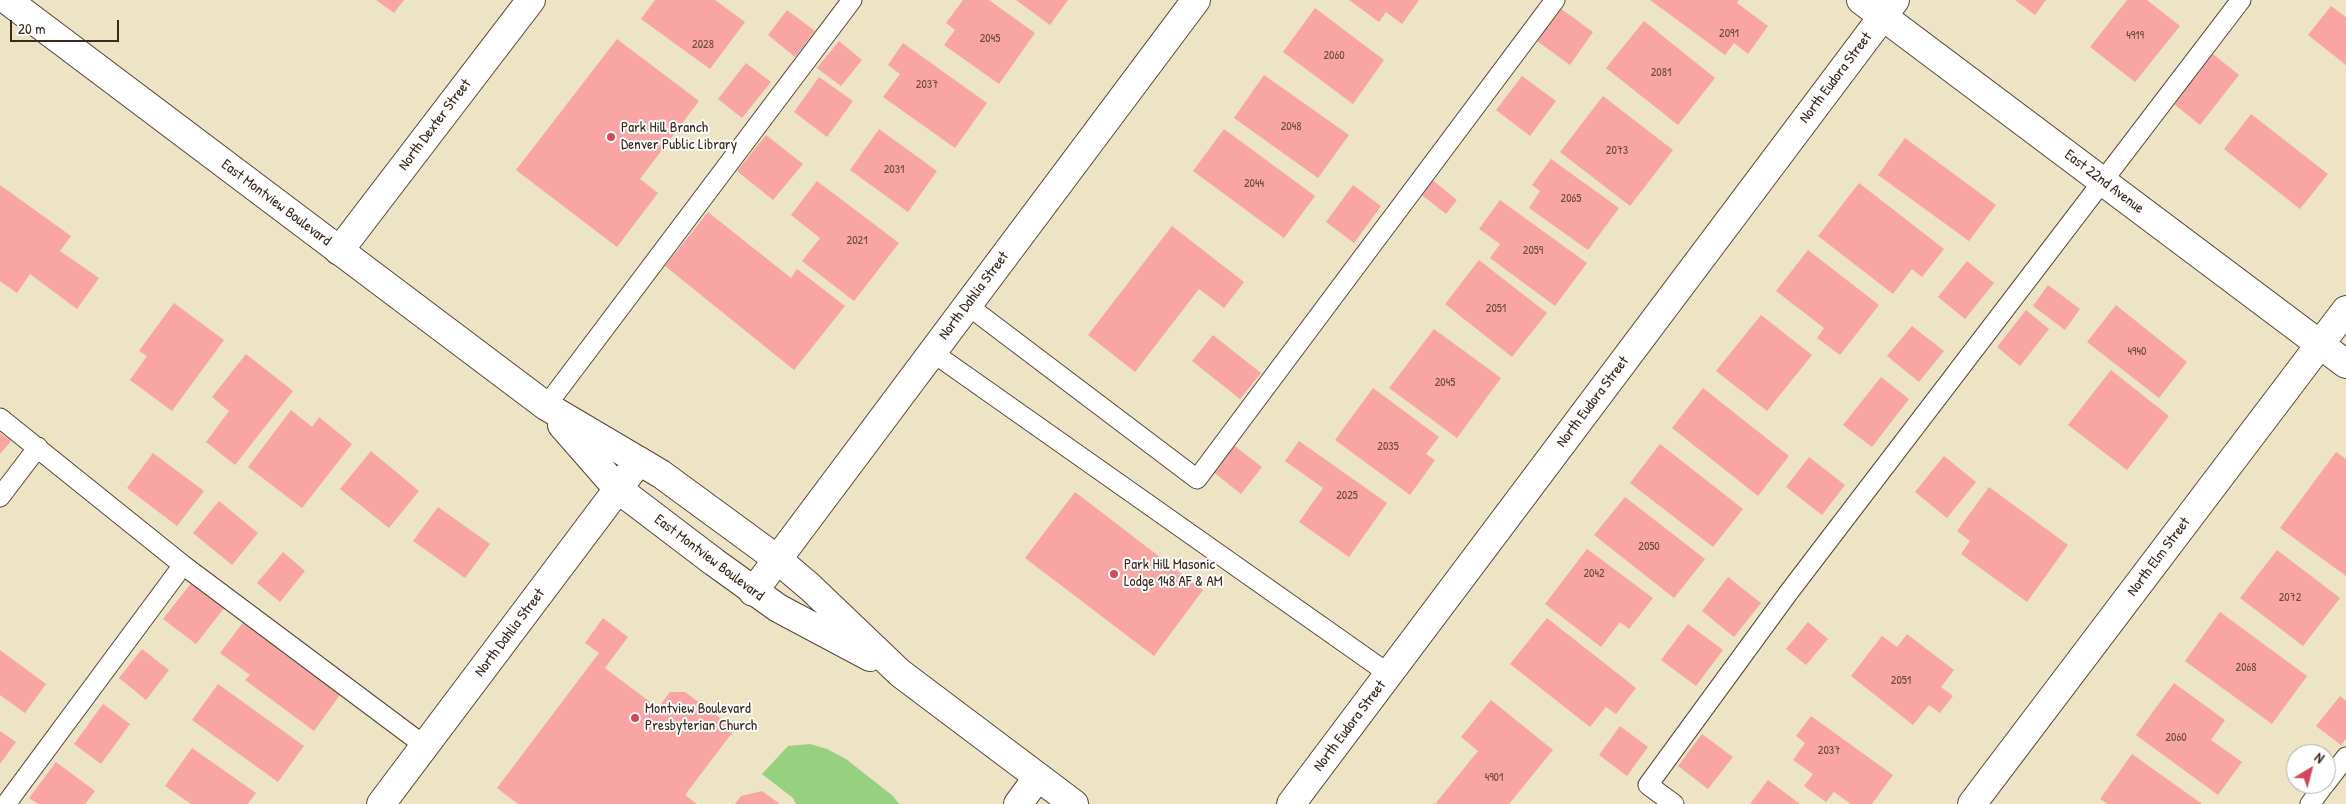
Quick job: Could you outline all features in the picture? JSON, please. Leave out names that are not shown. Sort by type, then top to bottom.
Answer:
[{"type":"street","name":"East Montview Boulevard","points":[[7,0],[546,406],[661,474],[777,559],[810,587],[900,673],[1074,804]]},
{"type":"street","name":"North Dexter Street","points":[[339,251],[531,0]]},
{"type":"street","name":"North Dahlia Street","points":[[753,592],[1196,0]]},
{"type":"street","name":"East 22nd Avenue","points":[[1862,0],[1889,8],[2103,181],[2346,364]]},
{"type":"street","name":"North Eudora Street","points":[[1291,804],[1889,8]]},
{"type":"street","name":"North Elm Street","points":[[1972,804],[2346,310]]},
{"type":"street","name":"East Montview Boulevard","points":[[546,406],[618,489],[753,592],[778,608],[900,673]]},
{"type":"street","name":"North Dahlia Street","points":[[381,804],[639,461]]},
{"type":"street","points":[[1018,804],[1038,778]]},
{"type":"lane","points":[[546,406],[852,0]]},
{"type":"lane","points":[[967,305],[1197,479],[1555,0]]},
{"type":"lane","points":[[1674,804],[1648,785],[1794,584],[2241,0]]},
{"type":"lane","points":[[932,352],[1389,674]]},
{"type":"lane","points":[[0,418],[183,565],[425,746]]},
{"type":"lane","points":[[0,497],[38,447]]},
{"type":"lane","points":[[6,804],[183,565]]},
{"type":"lane","points":[[2336,770],[2346,756]]},
{"type":"lane","points":[[2310,804],[2318,794]]},
{"type":"green space","points":[[810,744],[827,749],[846,759],[893,796],[899,804],[796,804],[793,798],[762,774],[788,746]]},
{"type":"building","points":[[376,0],[404,0],[394,13]]},
{"type":"building","points":[[655,0],[715,0],[745,22],[710,69],[641,19]]},
{"type":"building","points":[[963,0],[989,0],[1035,33],[999,84],[944,45],[955,30],[946,23]]},
{"type":"building","points":[[1016,0],[1068,0],[1050,25]]},
{"type":"building","points":[[1349,0],[1419,0],[1402,24],[1386,12],[1379,22]]},
{"type":"building","points":[[1650,0],[1739,0],[1737,3],[1768,26],[1748,54],[1734,43],[1725,55]]},
{"type":"building","points":[[2015,0],[2046,0],[2035,15]]},
{"type":"building","points":[[2127,0],[2147,0],[2180,26],[2135,82],[2090,47]]},
{"type":"building","points":[[2331,6],[2346,17],[2346,65],[2308,35]]},
{"type":"building","points":[[1315,8],[1384,60],[1353,104],[1283,52]]},
{"type":"building","points":[[1560,8],[1593,32],[1570,65],[1537,41]]},
{"type":"building","points":[[787,10],[815,31],[795,57],[768,35]]},
{"type":"building","points":[[1644,21],[1715,78],[1678,125],[1606,68]]},
{"type":"building","points":[[617,39],[699,101],[640,179],[658,193],[617,247],[516,170]]},
{"type":"building","points":[[839,41],[862,60],[841,86],[817,68]]},
{"type":"building","points":[[903,43],[987,103],[955,148],[883,97],[900,74],[888,65]]},
{"type":"building","points":[[2208,50],[2239,75],[2200,125],[2169,100]]},
{"type":"building","points":[[746,63],[771,82],[742,118],[718,99]]},
{"type":"building","points":[[1264,75],[1349,135],[1318,178],[1234,118]]},
{"type":"building","points":[[1522,76],[1556,101],[1530,136],[1496,110]]},
{"type":"building","points":[[819,77],[853,101],[827,137],[794,112]]},
{"type":"building","points":[[1603,96],[1673,150],[1630,206],[1560,152]]},
{"type":"building","points":[[2251,114],[2328,174],[2300,209],[2224,149]]},
{"type":"building","points":[[879,129],[937,171],[908,212],[850,170]]},
{"type":"building","points":[[1224,129],[1315,196],[1284,238],[1193,171]]},
{"type":"building","points":[[766,135],[803,164],[773,200],[737,171]]},
{"type":"building","points":[[1905,138],[1996,205],[1969,241],[1878,175]]},
{"type":"building","points":[[1551,159],[1619,208],[1588,250],[1529,208],[1540,191],[1532,185]]},
{"type":"building","points":[[1430,178],[1457,200],[1446,214],[1418,192]]},
{"type":"building","points":[[817,181],[899,243],[854,301],[802,261],[820,238],[791,215]]},
{"type":"building","points":[[1859,183],[1944,249],[1922,277],[1912,269],[1893,294],[1818,236]]},
{"type":"building","points":[[0,185],[71,236],[60,251],[99,278],[77,309],[30,274],[17,293],[0,281]]},
{"type":"building","points":[[1353,185],[1381,206],[1354,243],[1326,222]]},
{"type":"building","points":[[1500,200],[1587,263],[1555,306],[1490,258],[1500,244],[1479,229]]},
{"type":"building","points":[[708,212],[791,278],[797,269],[845,306],[794,370],[665,266]]},
{"type":"building","points":[[1172,226],[1244,282],[1224,308],[1199,289],[1135,372],[1088,335]]},
{"type":"building","points":[[1808,250],[1879,305],[1840,355],[1817,338],[1824,328],[1776,291]]},
{"type":"building","points":[[1479,260],[1547,313],[1512,357],[1445,304]]},
{"type":"building","points":[[1967,261],[1994,283],[1965,319],[1938,297]]},
{"type":"building","points":[[2048,285],[2080,309],[2065,330],[2033,306]]},
{"type":"building","points":[[174,303],[224,340],[172,411],[130,380],[147,356],[139,351]]},
{"type":"building","points":[[2116,305],[2187,362],[2159,398],[2087,342]]},
{"type":"building","points":[[2026,310],[2049,329],[2020,366],[1997,347]]},
{"type":"building","points":[[1761,315],[1812,355],[1767,411],[1716,371]]},
{"type":"building","points":[[1912,326],[1944,351],[1919,382],[1887,356]]},
{"type":"building","points":[[1434,329],[1501,378],[1457,438],[1389,388]]},
{"type":"building","points":[[1213,335],[1261,373],[1240,399],[1192,361]]},
{"type":"building","points":[[246,354],[293,391],[235,465],[206,442],[229,411],[212,397]]},
{"type":"building","points":[[2111,370],[2169,416],[2127,470],[2068,425]]},
{"type":"building","points":[[1881,377],[1909,399],[1872,447],[1843,425]]},
{"type":"building","points":[[1373,388],[1439,437],[1426,454],[1435,460],[1410,495],[1335,440]]},
{"type":"building","points":[[1703,388],[1789,456],[1758,496],[1672,428]]},
{"type":"building","points":[[291,410],[312,427],[319,417],[352,444],[302,508],[248,467]]},
{"type":"building","points":[[0,433],[11,441],[0,454]]},
{"type":"building","points":[[1299,441],[1387,503],[1349,557],[1299,522],[1323,488],[1285,461]]},
{"type":"building","points":[[1232,444],[1262,467],[1241,494],[1212,471]]},
{"type":"building","points":[[1660,444],[1743,509],[1713,547],[1630,483]]},
{"type":"building","points":[[371,451],[419,491],[389,528],[340,489]]},
{"type":"building","points":[[2336,452],[2346,459],[2346,576],[2280,528]]},
{"type":"building","points":[[153,453],[204,491],[177,526],[127,488]]},
{"type":"building","points":[[1944,456],[1976,482],[1947,518],[1915,492]]},
{"type":"building","points":[[1809,457],[1845,485],[1822,515],[1786,487]]},
{"type":"building","points":[[1989,487],[2068,545],[2027,602],[1961,554],[1970,541],[1957,531]]},
{"type":"building","name":"Park Hill Masonic Lodge 148 AF & AM","points":[[1075,492],[1203,590],[1154,656],[1025,558]]},
{"type":"building","points":[[1625,497],[1705,559],[1674,598],[1594,535]]},
{"type":"building","points":[[219,501],[258,533],[232,565],[193,533]]},
{"type":"building","points":[[438,507],[490,544],[465,578],[413,541]]},
{"type":"building","points":[[1587,549],[1653,598],[1629,629],[1620,622],[1601,647],[1545,604]]},
{"type":"building","points":[[2277,550],[2340,598],[2303,646],[2240,598]]},
{"type":"building","points":[[283,552],[305,571],[280,602],[257,583]]},
{"type":"building","points":[[1728,577],[1761,603],[1734,637],[1702,611]]},
{"type":"building","points":[[192,582],[225,607],[196,644],[163,619]]},
{"type":"building","points":[[2220,612],[2307,676],[2272,724],[2185,661]]},
{"type":"building","name":"Montview Boulevard Presbyterian Church","points":[[603,618],[628,637],[605,668],[658,708],[670,692],[685,692],[735,729],[685,795],[697,804],[518,804],[497,788],[599,653],[585,643]]},
{"type":"building","points":[[1547,618],[1636,688],[1616,714],[1606,707],[1590,727],[1510,664]]},
{"type":"building","points":[[244,621],[342,692],[314,731],[245,680],[250,675],[220,653]]},
{"type":"building","points":[[1808,622],[1828,639],[1806,665],[1786,649]]},
{"type":"building","points":[[1688,624],[1723,650],[1696,686],[1661,660]]},
{"type":"building","points":[[1907,634],[1954,670],[1941,687],[1953,696],[1940,713],[1929,705],[1913,725],[1851,676],[1882,636],[1897,647]]},
{"type":"building","points":[[142,649],[169,670],[146,700],[119,678]]},
{"type":"building","points":[[0,650],[46,684],[25,713],[0,695]]},
{"type":"building","points":[[2174,683],[2225,720],[2211,740],[2242,762],[2218,795],[2136,735]]},
{"type":"building","points":[[218,684],[304,746],[278,782],[192,720]]},
{"type":"building","points":[[2340,696],[2346,701],[2346,739],[2341,745],[2316,726]]},
{"type":"building","points":[[1491,700],[1553,750],[1509,804],[1435,804],[1478,751],[1461,737]]},
{"type":"building","points":[[103,704],[130,724],[101,764],[74,744]]},
{"type":"building","points":[[1811,716],[1893,775],[1872,804],[1851,804],[1834,792],[1826,802],[1804,786],[1813,774],[1793,760],[1805,743],[1796,736]]},
{"type":"building","points":[[1620,726],[1648,747],[1627,776],[1599,755]]},
{"type":"building","points":[[0,731],[16,742],[0,764]]},
{"type":"building","points":[[1702,734],[1733,757],[1708,789],[1678,766]]},
{"type":"building","points":[[192,748],[256,793],[248,804],[191,804],[165,786]]},
{"type":"building","points":[[2132,754],[2202,804],[2108,804],[2100,799]]},
{"type":"building","points":[[56,762],[95,791],[85,804],[38,804],[29,798]]},
{"type":"building","points":[[1768,780],[1800,804],[1750,804]]},
{"type":"building","points":[[762,791],[780,804],[735,804],[741,796]]},
{"type":"place","name":"Park Hill Branch Denver Public Library","points":[[611,137]]},
{"type":"place","name":"Park Hill Masonic Lodge 148 AF & AM","points":[[1114,574]]},
{"type":"place","name":"Montview Boulevard Presbyterian Church","points":[[635,718]]}]
